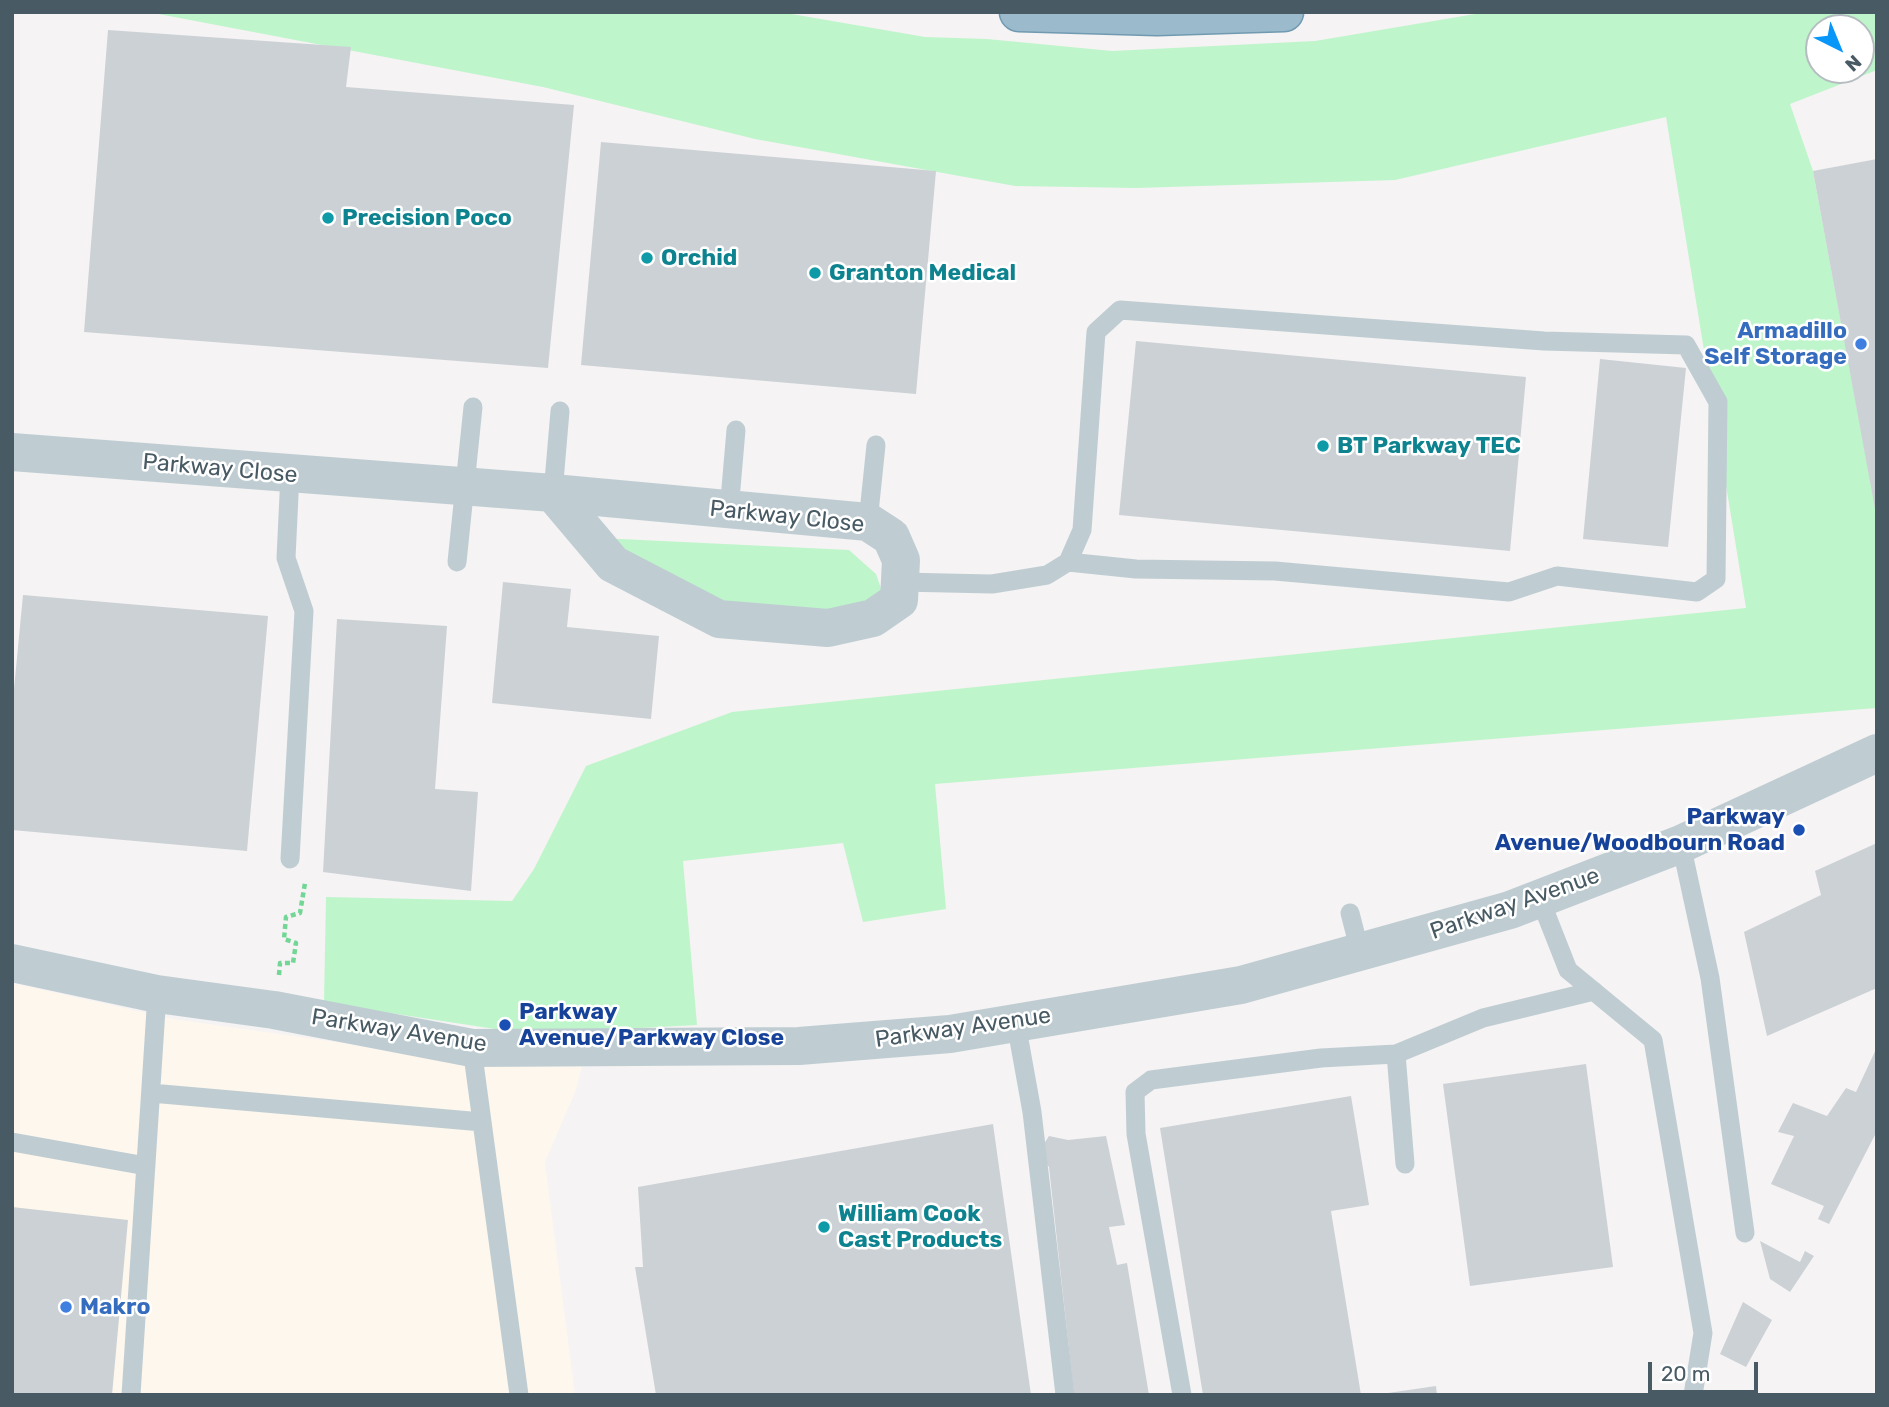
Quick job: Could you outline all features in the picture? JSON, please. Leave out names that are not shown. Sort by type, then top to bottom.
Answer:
[{"type":"highway","points":[[1019,12],[1066,16],[1157,16],[1284,12]]},
{"type":"street","name":"Parkway Close","points":[[12,452],[553,493],[868,522],[891,537],[901,561],[900,582]]},
{"type":"street","points":[[553,493],[613,564],[719,619],[828,628],[873,618],[899,600],[900,582]]},
{"type":"street","name":"Parkway Avenue","points":[[12,963],[157,994],[274,1010],[472,1048],[799,1046],[950,1034],[1241,985],[1510,910],[1681,844],[1877,753]]},
{"type":"lane","points":[[900,582],[992,584],[1047,575],[1068,562],[1082,530],[1096,332],[1120,310],[1544,341],[1686,345],[1718,402],[1716,579],[1697,592],[1557,576],[1509,592],[1275,571],[1136,569],[1068,562]]},
{"type":"lane","points":[[457,562],[467,488],[473,407]]},
{"type":"lane","points":[[553,493],[560,411]]},
{"type":"lane","points":[[729,511],[736,430]]},
{"type":"lane","points":[[868,522],[876,445]]},
{"type":"lane","points":[[290,474],[286,558],[304,611],[290,859]]},
{"type":"lane","points":[[1681,844],[1710,978],[1745,1233]]},
{"type":"lane","points":[[1541,898],[1567,970],[1653,1040],[1703,1333],[1693,1395]]},
{"type":"lane","points":[[1350,913],[1360,952]]},
{"type":"lane","points":[[1182,1395],[1136,1134],[1135,1092],[1151,1080],[1321,1058],[1396,1054],[1483,1018],[1594,991]]},
{"type":"lane","points":[[131,1395],[157,994]]},
{"type":"lane","points":[[1016,1023],[1032,1112],[1065,1395]]},
{"type":"lane","points":[[472,1048],[519,1395]]},
{"type":"lane","points":[[1396,1054],[1405,1164]]},
{"type":"lane","points":[[151,1093],[482,1122]]},
{"type":"lane","points":[[12,1142],[146,1166]]},
{"type":"path","points":[[274,1010],[280,963],[293,963],[296,943],[284,939],[286,917],[300,913],[305,879],[290,859]]},
{"type":"shaded area","points":[[12,983],[173,1019],[485,1063],[583,1062],[576,1090],[545,1162],[575,1395],[12,1395]]},
{"type":"green space","points":[[148,12],[780,12],[925,37],[987,39],[1112,51],[1315,41],[1487,12],[1877,12],[1875,71],[1875,14],[1805,14],[1805,84],[1841,84],[1790,104],[1813,171],[1877,517],[1876,708],[935,784],[946,909],[863,922],[843,843],[683,861],[697,1025],[528,1034],[324,1003],[326,897],[512,901],[534,869],[586,766],[732,712],[1746,608],[1666,117],[1395,180],[1136,188],[1015,186],[755,139],[543,87]]},
{"type":"green space","points":[[579,537],[849,550],[876,574],[884,597],[869,617],[711,613]]},
{"type":"building","name":"Precision Poco","points":[[108,30],[351,47],[346,87],[574,105],[548,368],[84,332]]},
{"type":"building","name":"Granton Medical","points":[[601,142],[936,171],[916,394],[581,365]]},
{"type":"building","name":"Armadillo Self Storage","points":[[1877,159],[1877,509],[1875,509],[1813,171]]},
{"type":"building","name":"BT Parkway TEC","points":[[1136,341],[1526,377],[1510,551],[1119,515]]},
{"type":"building","points":[[1600,359],[1686,368],[1668,547],[1583,539]]},
{"type":"building","points":[[503,582],[571,589],[567,627],[659,636],[651,719],[492,703]]},
{"type":"building","points":[[23,595],[268,616],[247,851],[12,830],[12,710]]},
{"type":"building","points":[[337,619],[447,626],[435,789],[478,792],[471,891],[323,872]]},
{"type":"building","points":[[1877,843],[1877,988],[1767,1036],[1744,932],[1821,895],[1815,871]]},
{"type":"building","points":[[1877,1047],[1877,1131],[1829,1224],[1818,1219],[1824,1206],[1771,1184],[1794,1136],[1778,1132],[1793,1103],[1827,1116],[1846,1088],[1856,1092]]},
{"type":"building","points":[[1586,1064],[1613,1267],[1470,1286],[1443,1084]]},
{"type":"building","points":[[1351,1096],[1369,1205],[1331,1211],[1361,1395],[1203,1395],[1160,1128]]},
{"type":"building","name":"William Cook Cast Products","points":[[993,1124],[1031,1395],[656,1395],[635,1267],[643,1267],[638,1187]]},
{"type":"building","points":[[1049,1136],[1068,1140],[1106,1136],[1125,1225],[1109,1227],[1117,1265],[1127,1263],[1149,1395],[1074,1395],[1049,1167],[1038,1153]]},
{"type":"building","name":"Makro","points":[[12,1207],[128,1220],[112,1395],[12,1395]]},
{"type":"building","points":[[1760,1241],[1800,1262],[1805,1251],[1814,1256],[1790,1292],[1770,1279]]},
{"type":"building","points":[[1743,1302],[1772,1320],[1746,1367],[1720,1354]]},
{"type":"building","points":[[1436,1386],[1437,1395],[1388,1393]]},
{"type":"place","name":"Precision Poco","points":[[328,218]]},
{"type":"place","name":"Orchid","points":[[647,258]]},
{"type":"place","name":"Granton Medical","points":[[815,273]]},
{"type":"place","name":"Armadillo Self Storage","points":[[1861,344]]},
{"type":"place","name":"BT Parkway TEC","points":[[1323,446]]},
{"type":"place","name":"Parkway Avenue/Woodbourn Road","points":[[1799,830]]},
{"type":"place","name":"Parkway Avenue/Parkway Close","points":[[505,1025]]},
{"type":"place","name":"William Cook Cast Products","points":[[824,1227]]},
{"type":"place","name":"Makro","points":[[66,1307]]}]
